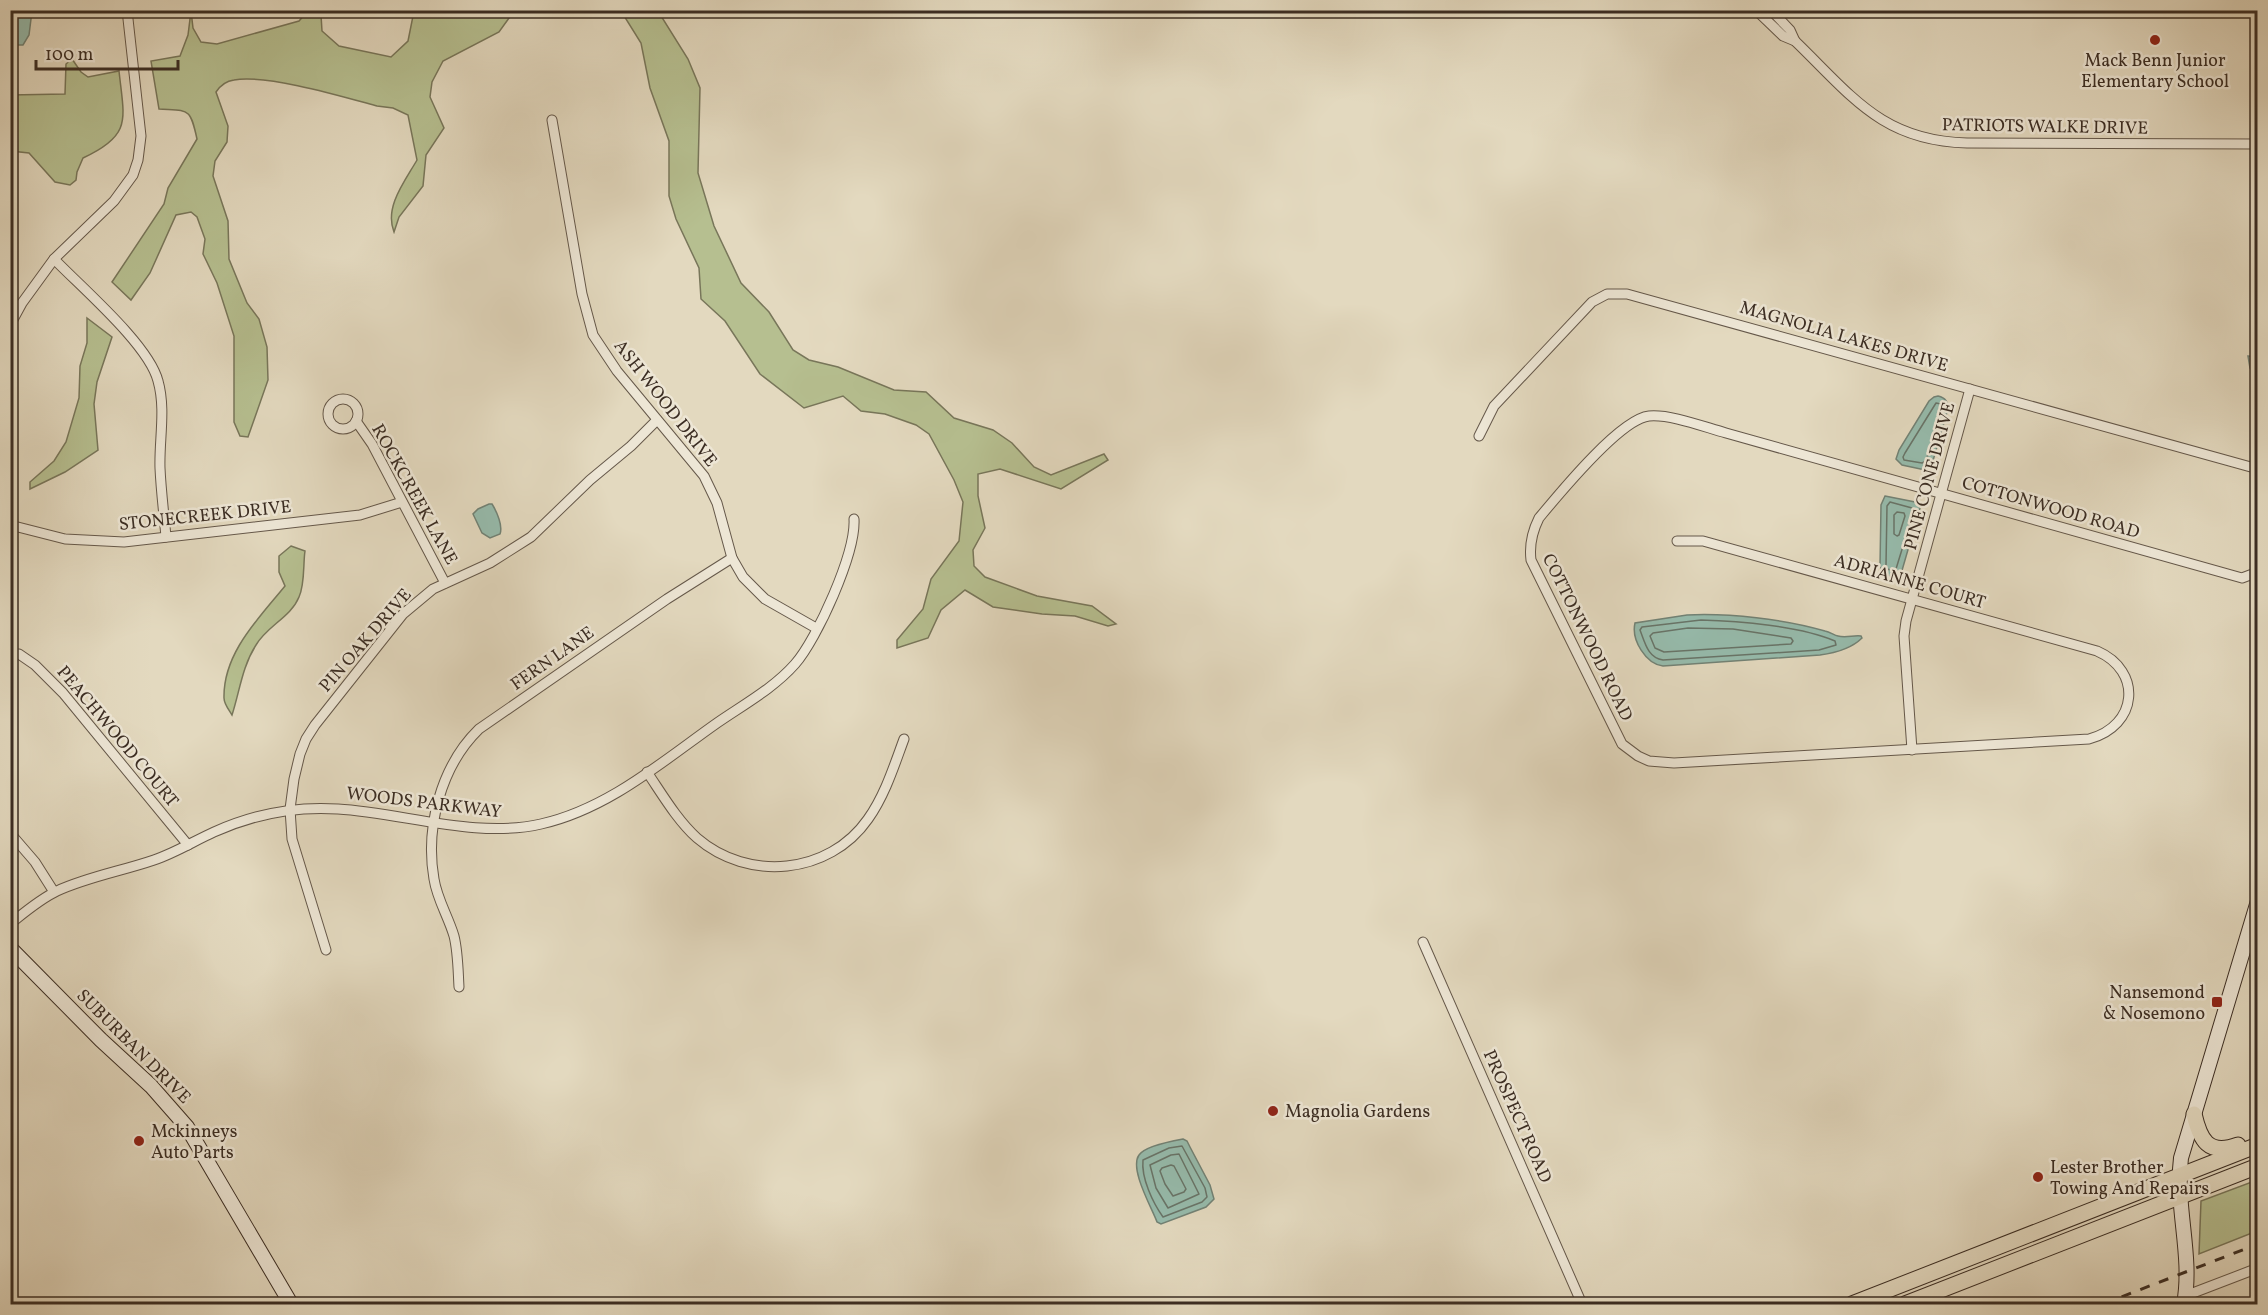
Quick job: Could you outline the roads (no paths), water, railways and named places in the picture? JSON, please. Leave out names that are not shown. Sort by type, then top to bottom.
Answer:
[{"type":"main road","points":[[2185,1300],[2185,1256],[2179,1197],[2179,1176],[2184,1144],[2258,901]]},
{"type":"main road","name":"SUBURBAN DRIVE","points":[[10,948],[101,1040],[151,1086],[187,1127],[291,1305]]},
{"type":"main road","points":[[2194,1114],[2201,1138],[2213,1148],[2228,1149],[2258,1138]]},
{"type":"main road","points":[[1852,1305],[2258,1145]]},
{"type":"main road","points":[[1905,1305],[2258,1166]]},
{"type":"street","points":[[10,325],[22,303],[54,259],[125,188],[138,160],[141,136],[127,10]]},
{"type":"street","name":"PATRIOTS WALKE DRIVE","points":[[1756,10],[1783,36],[1794,41],[1874,116],[1900,131],[1932,141],[2258,144]]},
{"type":"street","name":"PATRIOTS WALKE DRIVE","points":[[1771,10],[1790,30],[1794,41]]},
{"type":"street","name":"ASH WOOD DRIVE","points":[[552,120],[588,320],[599,346],[712,489],[732,558],[743,577],[765,599],[816,628]]},
{"type":"street","points":[[54,259],[136,342],[158,379],[161,395],[160,468],[166,537]]},
{"type":"street","name":"MAGNOLIA LAKES DRIVE","points":[[1479,436],[1486,417],[1494,406],[1564,330],[1592,302],[1614,293],[1638,296],[2258,469]]},
{"type":"street","name":"PINE CONE DRIVE","points":[[1912,750],[1904,636],[1911,598],[1970,389]]},
{"type":"street","name":"COTTONWOOD ROAD","points":[[2124,674],[2128,688],[2126,707],[2116,726],[2100,736],[2089,739],[1662,763],[1638,756],[1622,744],[1531,560],[1531,541],[1539,518],[1630,423],[1648,416],[1661,416],[2242,578],[2258,572]]},
{"type":"street","name":"PIN OAK DRIVE","points":[[326,951],[292,839],[291,809],[300,754],[315,725],[404,614],[419,600],[445,583],[490,563],[531,537],[657,420]]},
{"type":"street","name":"ROCKCREEK LANE","points":[[356,421],[372,444],[445,583]]},
{"type":"street","name":"STONECREEK DRIVE","points":[[10,525],[65,539],[124,542],[360,515],[402,502]]},
{"type":"street","name":"WOODS PARKWAY","points":[[10,924],[54,892],[70,885],[154,860],[246,819],[291,809],[338,808],[497,830],[542,824],[575,814],[603,801],[782,676],[805,651],[849,555],[853,540],[854,519]]},
{"type":"street","name":"ADRIANNE COURT","points":[[1677,541],[1703,541],[2097,651],[2111,657],[2124,674]]},
{"type":"street","name":"FERN LANE","points":[[459,987],[454,936],[433,877],[435,821],[448,769],[478,729],[667,599],[732,558]]},
{"type":"street","name":"PEACHWOOD COURT","points":[[19,654],[35,664],[63,693],[188,844]]},
{"type":"street","points":[[647,772],[687,828],[710,848],[721,855],[746,864],[767,868],[783,867],[819,858],[833,851],[858,831],[874,810],[891,776],[904,739]]},
{"type":"street","points":[[10,833],[35,862],[54,892]]},
{"type":"street","name":"PROSPECT ROAD","points":[[1423,942],[1582,1305]]},
{"type":"street","points":[[2185,1300],[2258,1268]]},
{"type":"water","points":[[10,11],[32,11],[29,35],[23,45],[11,45]]},
{"type":"water","points":[[2248,356],[2257,357],[2257,380],[2250,368]]},
{"type":"water","points":[[1938,396],[1946,401],[1948,409],[1932,464],[1925,470],[1902,465],[1896,459],[1899,450],[1929,401]]},
{"type":"water","points":[[1885,496],[1915,502],[1920,508],[1901,574],[1894,578],[1883,574],[1880,566],[1881,505]]},
{"type":"water","points":[[492,504],[496,511],[501,527],[500,534],[490,538],[482,533],[473,514]]},
{"type":"water","points":[[1687,615],[1756,618],[1792,623],[1827,631],[1838,636],[1861,636],[1862,638],[1842,650],[1820,655],[1663,666],[1651,661],[1641,650],[1635,637],[1635,623]]},
{"type":"water","points":[[1183,1139],[1187,1141],[1210,1185],[1214,1199],[1206,1207],[1161,1224],[1157,1222],[1142,1188],[1137,1161],[1139,1155],[1147,1149]]},
{"type":"railway","points":[[2103,1304],[2258,1244]]},
{"type":"place","name":"Mack Benn Junior Elementary School","points":[[2155,40]]},
{"type":"place","name":"Nansemond & Nosemono","points":[[2217,1002]]},
{"type":"place","name":"Magnolia Gardens","points":[[1273,1111]]},
{"type":"place","name":"Mckinneys Auto Parts","points":[[139,1141]]},
{"type":"place","name":"Lester Brother Towing And Repairs","points":[[2038,1177]]}]
